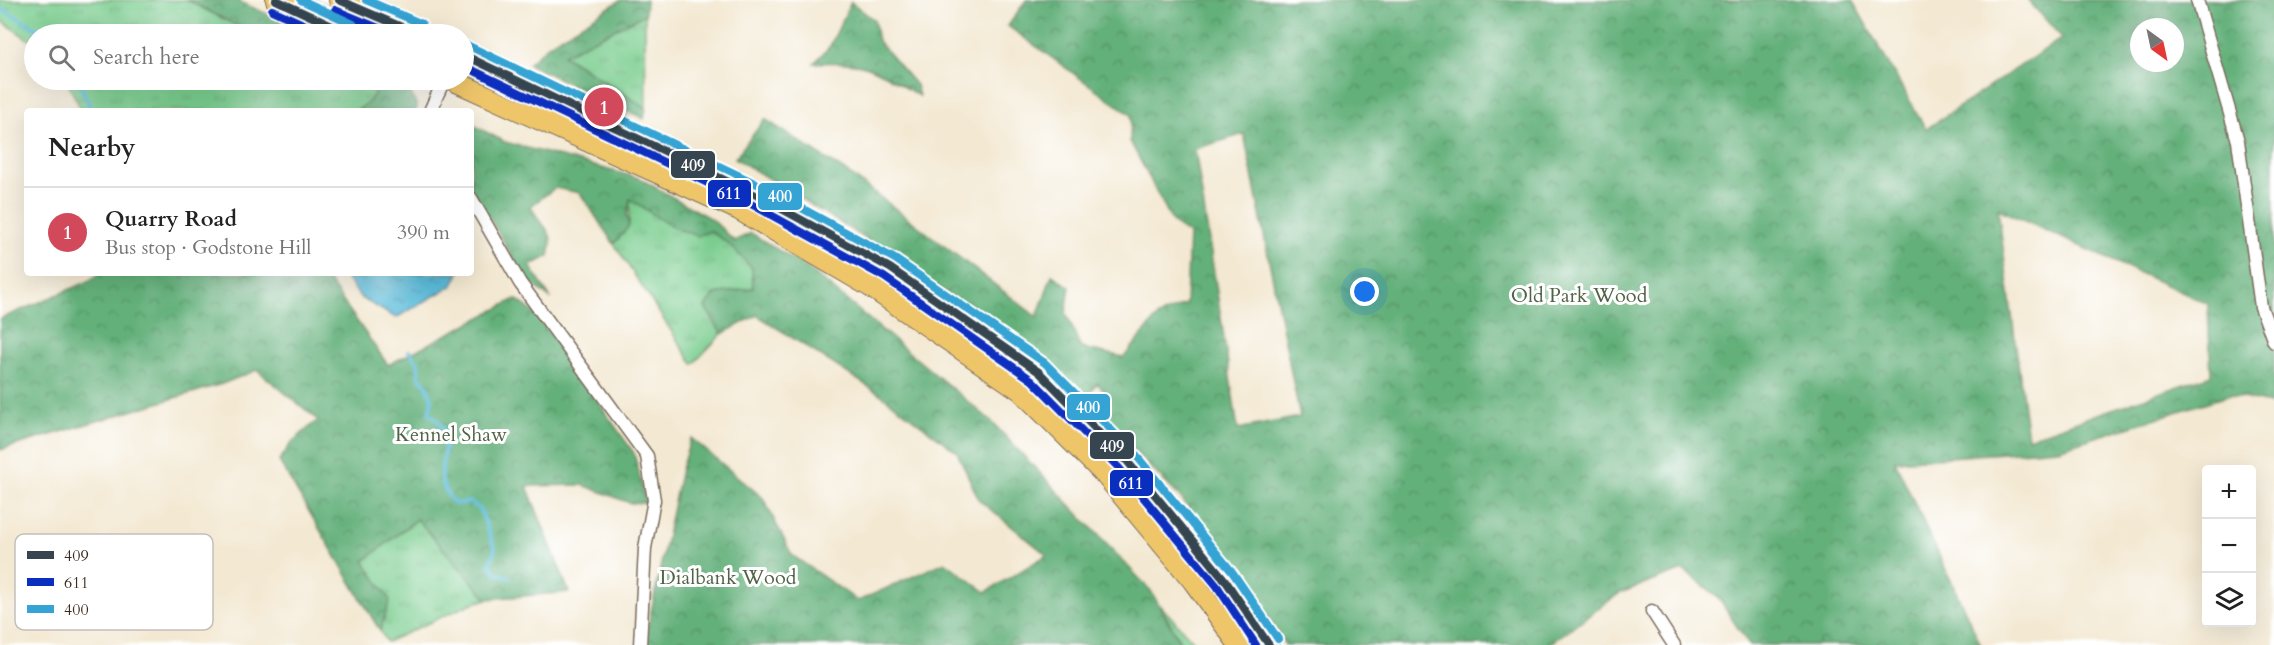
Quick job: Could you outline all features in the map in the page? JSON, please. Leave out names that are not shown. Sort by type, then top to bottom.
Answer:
[{"type":"highway","points":[[276,0],[328,24]]},
{"type":"highway","points":[[339,0],[395,24]]},
{"type":"highway","points":[[474,60],[756,195],[890,268],[1039,372],[1127,461],[1225,580],[1269,645]]},
{"type":"highway","points":[[474,90],[739,210],[869,286],[1020,390],[1105,475],[1193,581],[1239,645]]},
{"type":"street","points":[[2197,0],[2238,141],[2261,307],[2274,342]]},
{"type":"street","points":[[431,108],[439,90]]},
{"type":"street","points":[[474,203],[520,283],[646,456],[654,500],[645,548],[640,645]]},
{"type":"street","points":[[1652,611],[1674,645]]},
{"type":"green space","points":[[0,0],[187,0],[234,24],[24,24],[24,36],[0,20]]},
{"type":"green space","points":[[187,0],[236,0],[290,24],[234,24]]},
{"type":"green space","points":[[297,0],[316,0],[368,24],[356,24]]},
{"type":"green space","points":[[621,0],[646,0],[645,14],[563,55],[646,108],[644,119],[528,64],[548,45]]},
{"type":"green space","name":"Old Park Wood","points":[[1026,0],[1852,0],[1926,129],[2062,38],[2028,0],[2274,0],[2274,405],[2230,395],[2058,449],[1895,461],[1981,645],[1749,645],[1717,596],[1683,570],[1620,593],[1548,645],[1285,645],[1264,610],[1181,498],[1092,408],[1105,392],[1097,383],[1090,393],[1070,394],[1029,350],[884,250],[735,158],[765,119],[854,177],[1037,317],[1052,275],[1070,287],[1066,313],[1081,348],[1124,357],[1158,316],[1186,304],[1189,234],[1173,223],[1130,141],[1131,115],[1008,26]],"holes":[[[1244,134],[1300,417],[1238,429],[1195,149]],[[1998,209],[2208,304],[2211,375],[2028,438]]]},
{"type":"green space","points":[[851,2],[874,20],[878,41],[916,85],[919,96],[881,72],[870,68],[847,63],[814,63],[830,46]]},
{"type":"green space","points":[[645,14],[646,108],[563,55]]},
{"type":"green space","points":[[474,70],[654,154],[779,216],[899,286],[1007,360],[1056,403],[1120,468],[1207,572],[1261,645],[1255,645],[1160,524],[1111,468],[991,358],[877,279],[730,199],[474,79]]},
{"type":"green space","points":[[71,90],[370,90],[375,92],[369,102],[360,108],[80,108]]},
{"type":"green space","points":[[370,90],[410,90],[417,108],[360,108],[369,102],[375,92]]},
{"type":"green space","name":"Dialbank Wood","points":[[474,126],[505,142],[639,178],[713,220],[734,241],[751,233],[809,269],[990,420],[1151,591],[1181,645],[644,645],[681,469],[691,438],[763,498],[792,555],[858,601],[945,562],[986,592],[1047,555],[979,500],[957,452],[880,394],[757,315],[722,334],[705,307],[715,294],[753,288],[752,268],[729,244],[710,231],[697,236],[672,227],[630,199],[627,215],[629,226],[614,244],[580,193],[555,188],[531,206],[549,234],[551,247],[549,256],[530,266],[551,299],[525,278],[474,192]]},
{"type":"green space","points":[[630,199],[672,227],[710,231],[729,244],[752,268],[753,288],[715,294],[705,307],[722,334],[693,364],[614,244],[629,226]]},
{"type":"green space","name":"Kennel Shaw","points":[[96,276],[325,276],[388,365],[516,299],[536,314],[634,453],[646,503],[630,503],[583,485],[527,486],[569,592],[487,599],[417,519],[364,561],[390,600],[380,631],[279,461],[292,442],[318,420],[257,370],[222,384],[0,450],[0,319]]},
{"type":"green space","points":[[418,519],[487,599],[470,604],[387,642],[380,631],[389,600],[364,561]]},
{"type":"green space","points":[[1160,605],[1193,641],[1196,645],[1182,645]]},
{"type":"water","points":[[344,276],[458,276],[453,285],[396,318],[361,298]]},
{"type":"waterway","points":[[0,8],[28,24]]},
{"type":"waterway","points":[[83,90],[91,108]]},
{"type":"waterway","points":[[409,351],[418,363],[419,377],[427,386],[432,400],[429,413],[438,421],[445,437],[441,475],[447,494],[455,504],[469,502],[480,509],[495,549],[490,565],[495,572],[510,578]]},
{"type":"transit line","name":"409","points":[[276,0],[328,24]]},
{"type":"transit line","name":"400","points":[[301,0],[353,24]]},
{"type":"transit line","name":"409","points":[[339,0],[395,24]]},
{"type":"transit line","name":"400","points":[[366,0],[422,24]]},
{"type":"transit line","name":"611","points":[[272,10],[303,24]]},
{"type":"transit line","name":"611","points":[[335,10],[369,24]]},
{"type":"transit line","name":"400","points":[[474,48],[761,186],[895,259],[1045,363],[1135,454],[1233,573],[1278,639]]},
{"type":"transit line","name":"409","points":[[474,60],[756,195],[890,268],[1039,372],[1127,461],[1225,580],[1269,645]]},
{"type":"transit line","name":"611","points":[[474,71],[751,204],[884,277],[1032,380],[1119,468],[1217,586],[1256,645]]},
{"type":"place","name":"Quarry Road","points":[[604,107]]}]
